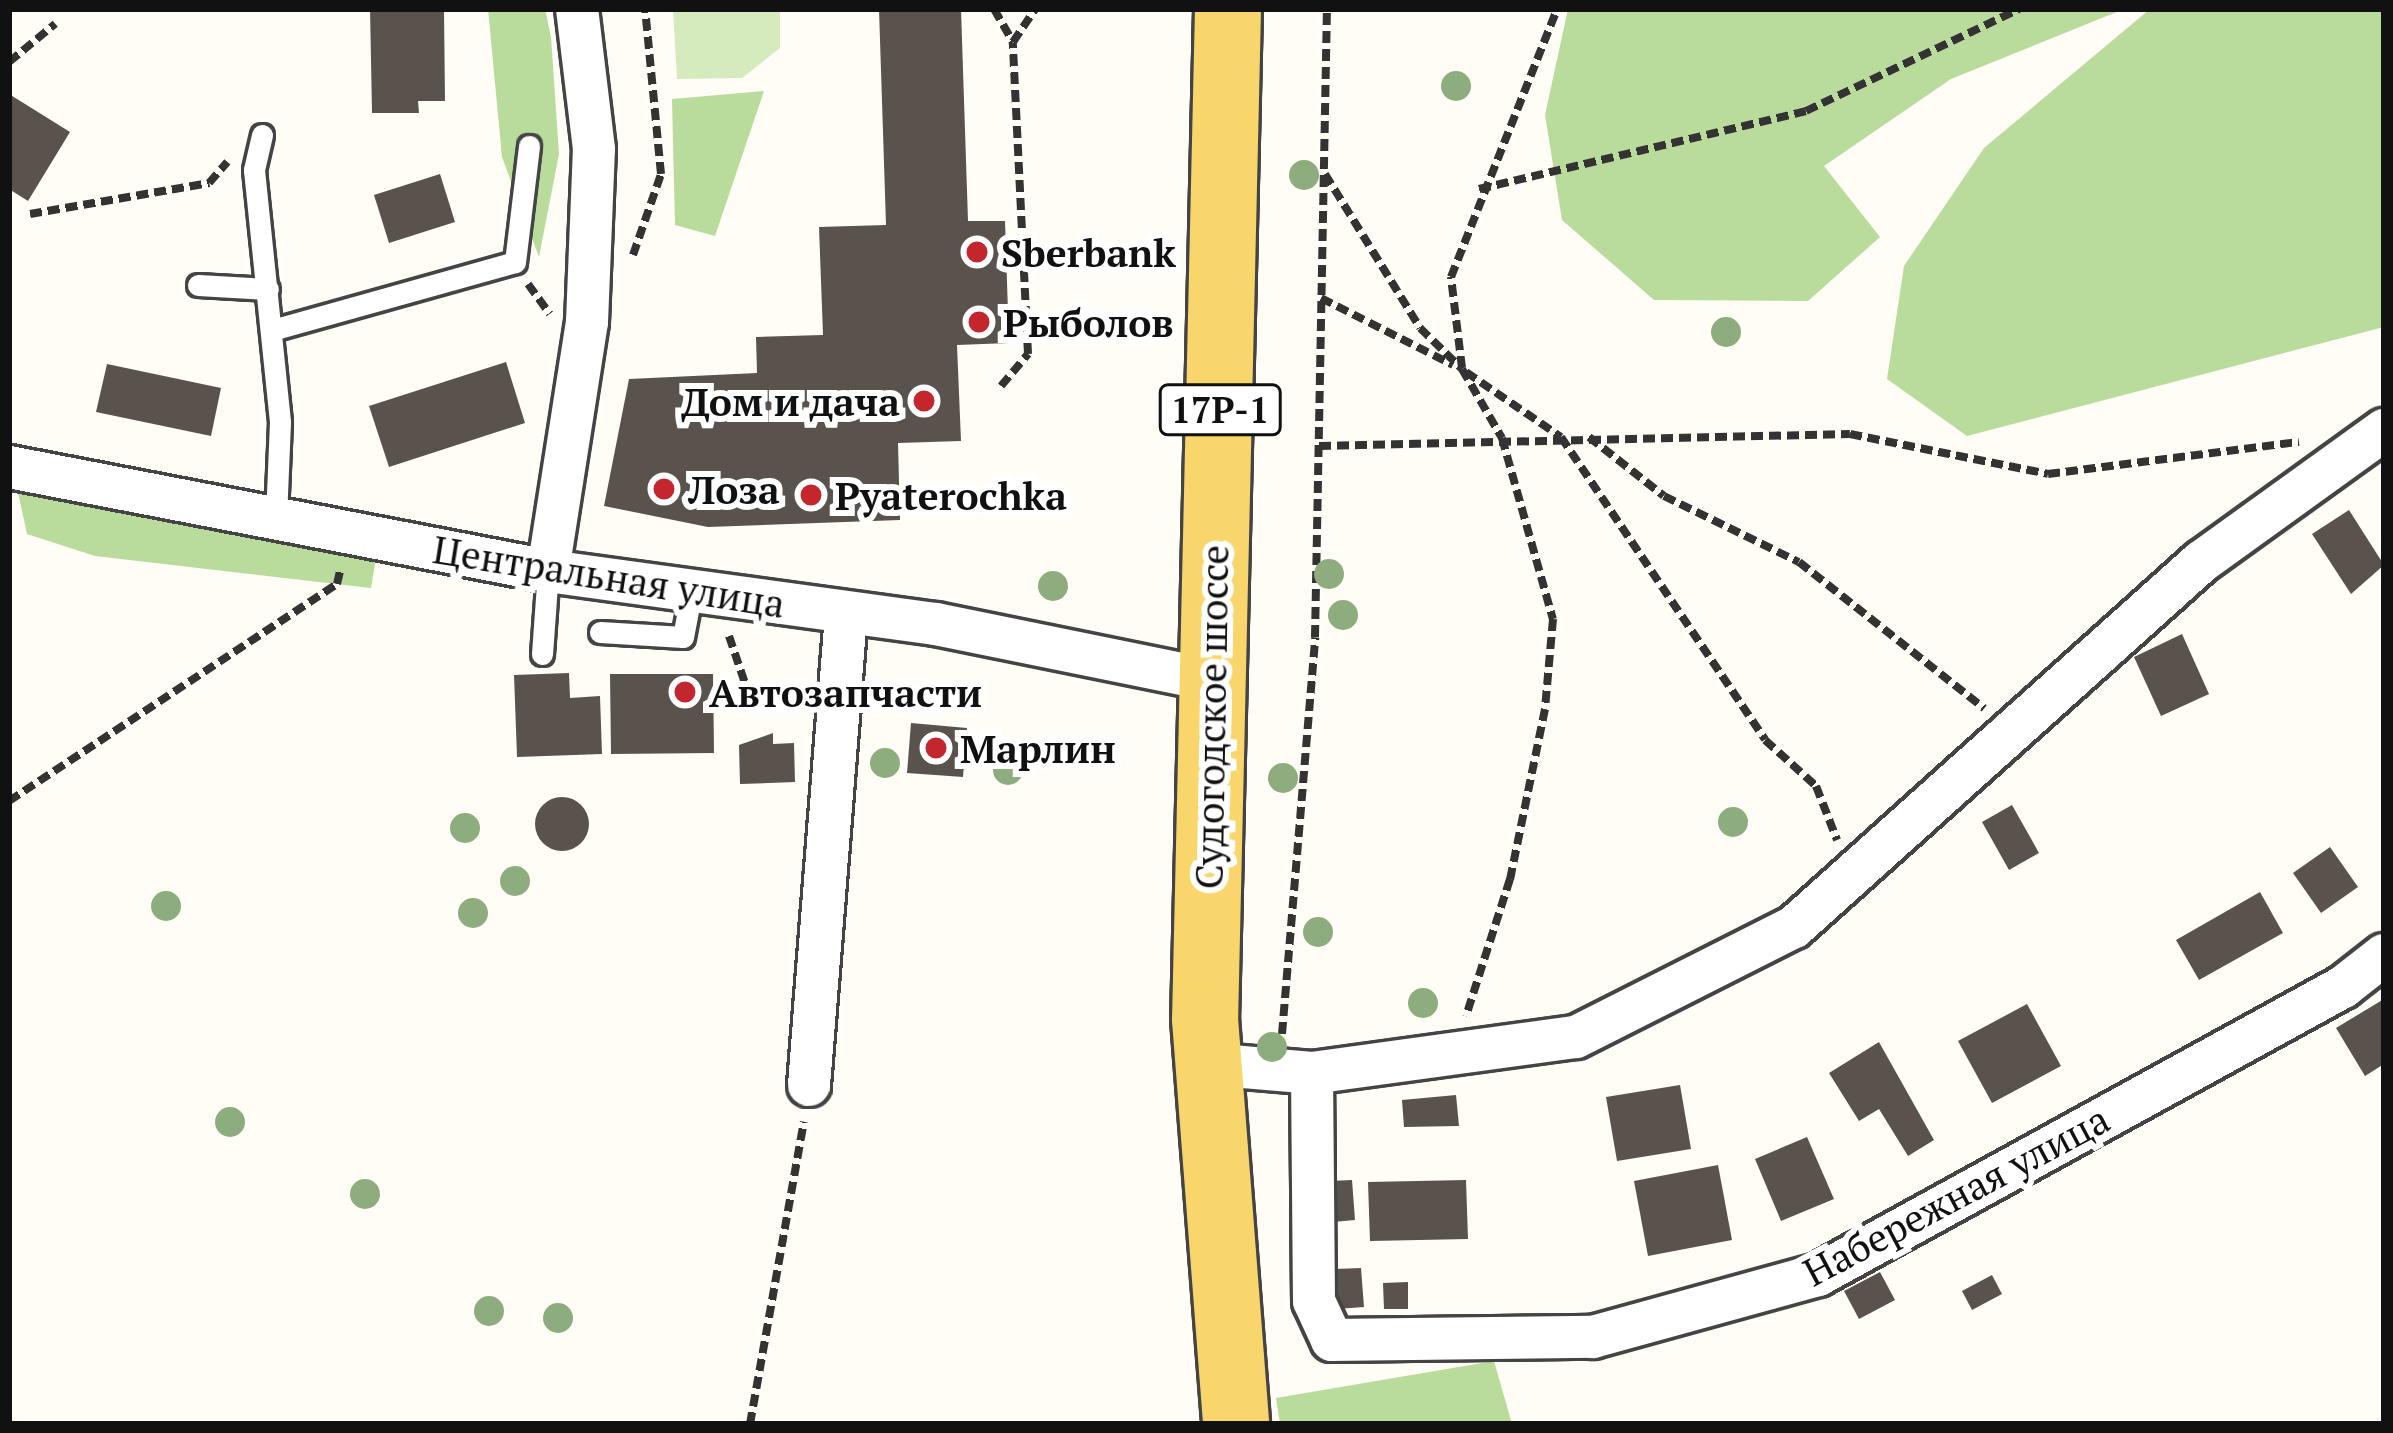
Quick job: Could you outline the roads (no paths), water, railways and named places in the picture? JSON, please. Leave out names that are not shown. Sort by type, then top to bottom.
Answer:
[{"type":"main road","name":"Судогодское шоссе","points":[[1228,9],[1210,680],[1208,1064],[1236,1424]]},
{"type":"street","points":[[548,571],[587,322],[594,148],[577,9]]},
{"type":"street","points":[[1208,1064],[1295,1072],[1576,1037],[1795,927],[2201,562],[2384,430]]},
{"type":"street","name":"Центральная улица","points":[[9,467],[548,571],[692,595],[846,612],[1210,680]]},
{"type":"street","points":[[809,1084],[846,612]]},
{"type":"street","name":"Набережная улица","points":[[1295,1072],[1314,1301],[1332,1340],[1593,1337],[1818,1275],[2343,986],[2384,955]]},
{"type":"lane","points":[[262,135],[254,170],[280,422],[276,519]]},
{"type":"lane","points":[[272,330],[515,262],[529,146]]},
{"type":"lane","points":[[198,285],[268,289]]},
{"type":"lane","points":[[542,654],[548,571]]},
{"type":"lane","points":[[600,632],[683,637],[692,595]]},
{"type":"place","name":"Sberbank","points":[[977,252]]},
{"type":"place","name":"Рыболов","points":[[979,322]]},
{"type":"place","name":"Дом и дача","points":[[924,401]]},
{"type":"place","name":"Лоза","points":[[664,489]]},
{"type":"place","name":"Pyaterochka","points":[[811,495]]},
{"type":"place","name":"Автозапчасти","points":[[685,692]]},
{"type":"place","name":"Марлин","points":[[936,748]]}]
